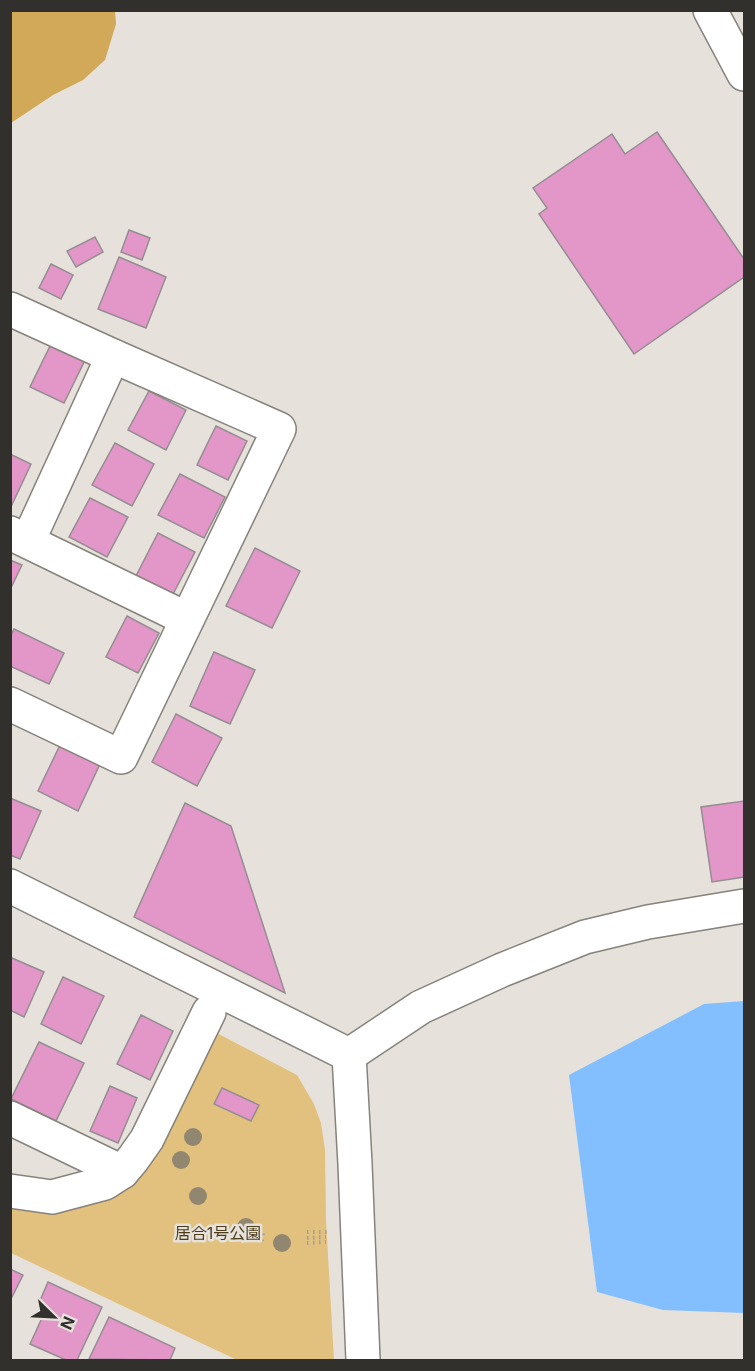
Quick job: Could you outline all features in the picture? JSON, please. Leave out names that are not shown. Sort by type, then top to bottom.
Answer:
[{"type":"main road","points":[[710,10],[744,74]]},
{"type":"main road","points":[[10,309],[279,429],[121,756],[11,704]]},
{"type":"main road","points":[[113,356],[19,537],[187,619]]},
{"type":"main road","points":[[10,886],[349,1055]]},
{"type":"main road","points":[[349,1055],[421,1007],[502,970],[585,937],[648,922],[744,906]]},
{"type":"main road","points":[[10,1191],[52,1197],[105,1183],[122,1172],[147,1139],[208,1012]]},
{"type":"main road","points":[[349,1055],[363,1360]]},
{"type":"main road","points":[[10,1118],[122,1172]]},
{"type":"path","points":[[307,1232],[336,1237],[307,1241]]},
{"type":"path","points":[[262,1241],[263,1233]]},
{"type":"green space","name":"居合1号公園","points":[[209,1029],[297,1075],[314,1104],[321,1123],[325,1150],[326,1220],[334,1360],[237,1360],[11,1253],[10,1196],[87,1194]]},
{"type":"shaded area","points":[[11,10],[115,11],[116,24],[105,60],[83,80],[53,95],[11,123]]},
{"type":"water","points":[[744,1001],[744,1313],[663,1310],[597,1292],[569,1075],[704,1004]]},
{"type":"building","points":[[657,132],[744,259],[744,277],[634,354],[539,214],[547,208],[533,188],[612,134],[625,154]]},
{"type":"building","points":[[129,230],[150,238],[142,260],[121,252]]},
{"type":"building","points":[[95,237],[103,252],[76,267],[67,251]]},
{"type":"building","points":[[119,257],[166,277],[146,328],[98,309]]},
{"type":"building","points":[[51,264],[73,275],[61,299],[39,288]]},
{"type":"building","points":[[53,340],[87,356],[64,403],[30,387]]},
{"type":"building","points":[[149,391],[186,410],[166,450],[128,430]]},
{"type":"building","points":[[216,426],[247,441],[228,480],[197,465]]},
{"type":"building","points":[[115,443],[154,464],[132,506],[92,485]]},
{"type":"building","points":[[10,454],[31,464],[10,509]]},
{"type":"building","points":[[180,474],[225,497],[204,538],[158,515]]},
{"type":"building","points":[[90,498],[128,517],[107,557],[69,537]]},
{"type":"building","points":[[158,533],[195,552],[172,596],[135,578]]},
{"type":"building","points":[[255,548],[300,571],[272,628],[226,606]]},
{"type":"building","points":[[10,560],[22,565],[10,590]]},
{"type":"building","points":[[127,616],[159,633],[138,673],[106,657]]},
{"type":"building","points":[[14,629],[64,653],[49,684],[10,666],[10,637]]},
{"type":"building","points":[[214,652],[255,670],[230,724],[190,706]]},
{"type":"building","points":[[176,714],[222,738],[197,786],[152,762]]},
{"type":"building","points":[[60,745],[100,764],[78,811],[38,791]]},
{"type":"building","points":[[10,798],[41,811],[20,859],[10,855]]},
{"type":"building","points":[[744,801],[744,877],[712,882],[701,807]]},
{"type":"building","points":[[185,803],[231,826],[285,993],[134,917]]},
{"type":"building","points":[[12,958],[44,972],[24,1017],[10,1010],[10,961]]},
{"type":"building","points":[[63,977],[104,996],[81,1044],[41,1024]]},
{"type":"building","points":[[141,1015],[173,1031],[150,1080],[117,1064]]},
{"type":"building","points":[[39,1042],[84,1063],[56,1121],[11,1099]]},
{"type":"building","points":[[110,1086],[137,1098],[118,1143],[90,1131]]},
{"type":"building","points":[[222,1088],[259,1105],[251,1121],[214,1104]]},
{"type":"building","points":[[10,1269],[23,1275],[10,1301]]},
{"type":"building","points":[[48,1282],[102,1307],[77,1360],[66,1360],[30,1344],[47,1307],[39,1303]]},
{"type":"building","points":[[109,1317],[175,1348],[170,1360],[89,1359]]}]
